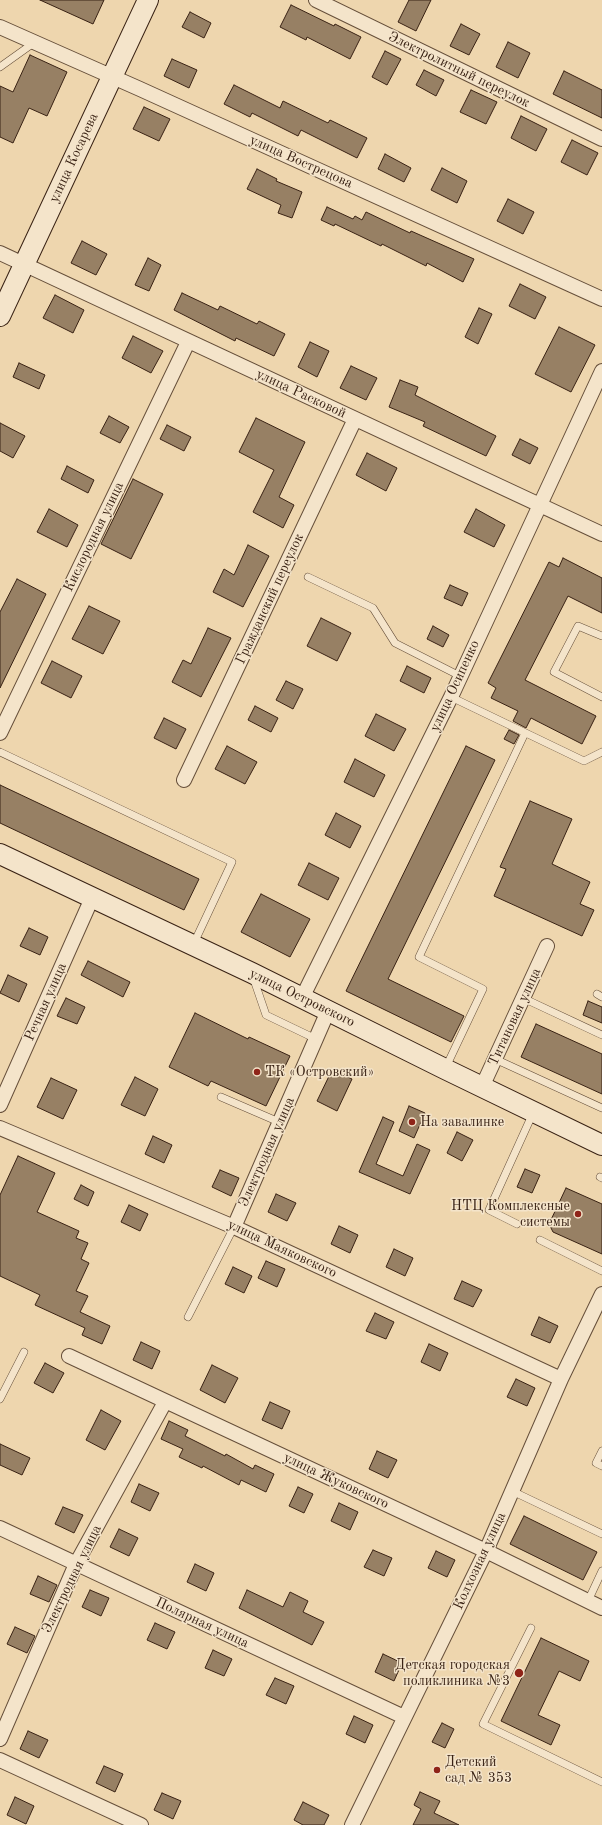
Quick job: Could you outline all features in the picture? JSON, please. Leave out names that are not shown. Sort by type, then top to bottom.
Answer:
[{"type":"street","name":"улица Косарева","points":[[0,316],[148,0]]},
{"type":"street","name":"Электролитный переулок","points":[[316,0],[602,139]]},
{"type":"street","name":"улица Вострецова","points":[[0,27],[112,76],[602,299]]},
{"type":"street","name":"улица Расковой","points":[[0,253],[602,534]]},
{"type":"street","name":"Кислородная улица","points":[[0,733],[188,342]]},
{"type":"street","name":"улица Осипенко","points":[[302,998],[451,696],[602,371]]},
{"type":"street","name":"Гражданский переулок","points":[[184,780],[355,419]]},
{"type":"street","name":"улица Островского","points":[[0,854],[252,973],[602,1145]]},
{"type":"street","name":"Речная улица","points":[[0,1105],[92,898]]},
{"type":"street","name":"Титановая улица","points":[[482,1087],[547,946]]},
{"type":"street","name":"Электродная улица","points":[[234,1227],[328,1011]]},
{"type":"street","name":"улица Маяковского","points":[[0,1128],[234,1227],[561,1379]]},
{"type":"street","name":"Колхозная улица","points":[[352,1825],[486,1551],[561,1379],[602,1294]]},
{"type":"street","name":"улица Жуковского","points":[[69,1356],[486,1551],[602,1608]]},
{"type":"street","name":"Электродная улица","points":[[0,1739],[76,1564],[165,1402]]},
{"type":"street","name":"Полярная улица","points":[[0,1528],[404,1717]]},
{"type":"street","points":[[0,1760],[140,1825]]},
{"type":"lane","points":[[0,66],[35,42]]},
{"type":"lane","points":[[308,577],[373,608],[395,643],[460,676]]},
{"type":"lane","points":[[602,636],[578,626],[554,672],[602,697]]},
{"type":"lane","points":[[451,696],[584,761],[602,752]]},
{"type":"lane","points":[[445,1069],[483,989],[419,958],[525,732]]},
{"type":"lane","points":[[0,752],[232,862],[193,945]]},
{"type":"lane","points":[[252,973],[266,1015],[316,1039]]},
{"type":"lane","points":[[523,998],[602,1035]]},
{"type":"lane","points":[[495,1059],[602,1108]]},
{"type":"lane","points":[[221,1097],[279,1122]]},
{"type":"lane","points":[[517,1224],[489,1210],[533,1112]]},
{"type":"lane","points":[[188,1317],[234,1227]]},
{"type":"lane","points":[[540,1240],[602,1271]]},
{"type":"lane","points":[[0,1399],[24,1352]]},
{"type":"lane","points":[[602,1451],[596,1463],[602,1466]]},
{"type":"lane","points":[[512,1491],[602,1534]]},
{"type":"lane","points":[[588,1601],[602,1571]]},
{"type":"lane","points":[[531,1628],[483,1724],[602,1782]]},
{"type":"building","points":[[40,0],[104,0],[93,24]]},
{"type":"building","points":[[409,0],[431,0],[416,31],[398,22]]},
{"type":"building","points":[[291,5],[334,26],[335,24],[361,37],[350,59],[307,37],[306,40],[280,27]]},
{"type":"building","points":[[190,12],[211,23],[204,38],[182,27]]},
{"type":"building","points":[[461,24],[480,34],[469,55],[450,46]]},
{"type":"building","points":[[508,42],[530,53],[518,78],[496,67]]},
{"type":"building","points":[[385,51],[401,59],[387,85],[372,77]]},
{"type":"building","points":[[30,55],[67,72],[47,116],[29,108],[13,143],[0,137],[0,86],[13,92]]},
{"type":"building","points":[[172,59],[197,70],[189,88],[164,76]]},
{"type":"building","points":[[424,70],[444,80],[436,96],[416,85]]},
{"type":"building","points":[[564,71],[602,90],[602,118],[553,94]]},
{"type":"building","points":[[234,85],[280,108],[283,101],[328,123],[330,120],[367,138],[357,158],[301,130],[298,136],[252,113],[250,117],[224,104]]},
{"type":"building","points":[[471,90],[497,102],[486,124],[460,112]]},
{"type":"building","points":[[144,107],[170,119],[159,141],[133,129]]},
{"type":"building","points":[[521,116],[547,129],[536,151],[511,138]]},
{"type":"building","points":[[572,140],[598,153],[587,175],[561,162]]},
{"type":"building","points":[[385,154],[411,168],[404,182],[378,169]]},
{"type":"building","points":[[442,168],[467,181],[457,203],[431,190]]},
{"type":"building","points":[[257,169],[277,179],[276,181],[302,192],[292,218],[278,213],[281,205],[247,189]]},
{"type":"building","points":[[508,199],[534,212],[523,234],[497,221]]},
{"type":"building","points":[[327,207],[353,219],[355,216],[362,220],[366,212],[410,233],[411,231],[474,259],[463,282],[427,263],[426,266],[382,244],[381,246],[335,224],[334,226],[321,220]]},
{"type":"building","points":[[82,241],[107,254],[96,275],[71,263]]},
{"type":"building","points":[[148,258],[161,265],[149,291],[135,285]]},
{"type":"building","points":[[520,284],[546,297],[535,319],[509,306]]},
{"type":"building","points":[[182,293],[218,310],[220,306],[257,324],[259,321],[285,334],[274,356],[236,338],[235,341],[174,310]]},
{"type":"building","points":[[55,295],[84,310],[73,333],[43,318]]},
{"type":"building","points":[[479,308],[492,314],[478,344],[465,337]]},
{"type":"building","points":[[559,327],[595,345],[571,392],[535,374]]},
{"type":"building","points":[[133,336],[163,351],[151,373],[122,358]]},
{"type":"building","points":[[310,342],[329,351],[317,377],[298,367]]},
{"type":"building","points":[[19,363],[45,375],[39,389],[13,377]]},
{"type":"building","points":[[351,366],[377,378],[366,400],[340,388]]},
{"type":"building","points":[[400,380],[418,387],[415,395],[496,436],[486,456],[423,426],[425,422],[389,407]]},
{"type":"building","points":[[109,416],[129,427],[120,443],[100,433]]},
{"type":"building","points":[[256,418],[305,442],[279,497],[294,505],[283,528],[253,512],[274,470],[239,452]]},
{"type":"building","points":[[0,423],[25,436],[13,458],[0,451]]},
{"type":"building","points":[[167,425],[191,437],[184,451],[160,439]]},
{"type":"building","points":[[520,439],[538,448],[530,464],[512,455]]},
{"type":"building","points":[[367,453],[397,468],[386,491],[356,475]]},
{"type":"building","points":[[67,466],[94,480],[88,493],[61,479]]},
{"type":"building","points":[[133,479],[163,494],[131,559],[101,544]]},
{"type":"building","points":[[49,509],[78,525],[67,547],[37,532]]},
{"type":"building","points":[[476,509],[505,525],[494,547],[464,532]]},
{"type":"building","points":[[248,545],[269,556],[243,607],[213,592],[224,569],[234,575]]},
{"type":"building","points":[[563,558],[602,578],[602,613],[568,596],[525,680],[596,716],[582,744],[531,718],[526,728],[513,721],[518,711],[491,698],[496,688],[488,683],[549,562],[559,567]]},
{"type":"building","points":[[17,579],[46,594],[0,688],[0,612]]},
{"type":"building","points":[[450,585],[468,593],[462,606],[444,598]]},
{"type":"building","points":[[89,606],[120,621],[103,654],[72,639]]},
{"type":"building","points":[[321,618],[351,633],[337,661],[307,646]]},
{"type":"building","points":[[433,626],[449,635],[443,647],[427,639]]},
{"type":"building","points":[[208,628],[231,638],[201,697],[172,682],[183,660],[191,664]]},
{"type":"building","points":[[52,661],[82,676],[71,698],[41,683]]},
{"type":"building","points":[[407,666],[431,678],[424,693],[400,681]]},
{"type":"building","points":[[286,681],[303,689],[293,709],[276,700]]},
{"type":"building","points":[[255,706],[278,718],[271,732],[248,720]]},
{"type":"building","points":[[376,714],[406,729],[394,751],[365,736]]},
{"type":"building","points":[[164,718],[186,729],[176,749],[154,738]]},
{"type":"building","points":[[509,730],[519,735],[514,744],[504,739]]},
{"type":"building","points":[[227,746],[257,762],[245,784],[215,769]]},
{"type":"building","points":[[466,746],[495,760],[388,979],[464,1016],[451,1042],[346,991]]},
{"type":"building","points":[[355,759],[385,775],[374,797],[344,782]]},
{"type":"building","points":[[0,785],[199,879],[184,910],[0,823]]},
{"type":"building","points":[[530,801],[572,819],[552,864],[590,882],[580,904],[594,910],[582,936],[494,896],[506,869],[500,867]]},
{"type":"building","points":[[336,813],[361,826],[350,848],[325,835]]},
{"type":"building","points":[[309,863],[339,878],[328,900],[298,885]]},
{"type":"building","points":[[261,894],[310,919],[290,957],[241,932]]},
{"type":"building","points":[[29,928],[48,937],[40,955],[20,946]]},
{"type":"building","points":[[88,961],[130,982],[123,997],[81,975]]},
{"type":"building","points":[[8,975],[27,984],[19,1002],[0,993]]},
{"type":"building","points":[[66,998],[85,1007],[77,1024],[57,1016]]},
{"type":"building","points":[[588,1001],[602,1007],[602,1023],[583,1015]]},
{"type":"building","points":[[195,1013],[248,1039],[249,1037],[290,1056],[266,1106],[211,1081],[208,1086],[169,1067]]},
{"type":"building","points":[[536,1024],[602,1054],[602,1094],[521,1057]]},
{"type":"building","points":[[332,1070],[352,1079],[337,1111],[317,1101]]},
{"type":"building","points":[[135,1077],[158,1089],[145,1116],[121,1105]]},
{"type":"building","points":[[51,1078],[77,1090],[63,1119],[37,1107]]},
{"type":"building","name":"На завалинке","points":[[409,1106],[425,1113],[414,1138],[399,1131]]},
{"type":"building","points":[[383,1117],[394,1122],[376,1164],[403,1176],[417,1144],[430,1150],[410,1194],[359,1172]]},
{"type":"building","points":[[457,1132],[473,1140],[462,1161],[447,1153]]},
{"type":"building","points":[[153,1136],[172,1145],[164,1163],[145,1154]]},
{"type":"building","points":[[18,1156],[55,1173],[37,1212],[79,1231],[76,1238],[88,1243],[81,1259],[89,1263],[76,1291],[88,1296],[80,1312],[110,1326],[102,1344],[82,1335],[85,1328],[35,1305],[40,1295],[0,1276],[0,1195]]},
{"type":"building","points":[[525,1169],[540,1175],[532,1193],[517,1187]]},
{"type":"building","points":[[220,1170],[239,1178],[231,1196],[212,1187]]},
{"type":"building","points":[[81,1185],[94,1192],[88,1206],[74,1199]]},
{"type":"building","name":"НТЦ Комплексные системы","points":[[566,1188],[602,1204],[602,1254],[553,1232],[549,1224]]},
{"type":"building","points":[[276,1194],[296,1203],[287,1221],[268,1212]]},
{"type":"building","points":[[129,1205],[148,1214],[140,1231],[121,1222]]},
{"type":"building","points":[[339,1226],[358,1235],[350,1253],[331,1244]]},
{"type":"building","points":[[394,1249],[413,1258],[405,1276],[386,1267]]},
{"type":"building","points":[[266,1261],[285,1269],[277,1287],[258,1278]]},
{"type":"building","points":[[233,1267],[252,1276],[244,1293],[225,1284]]},
{"type":"building","points":[[462,1281],[482,1290],[473,1307],[454,1299]]},
{"type":"building","points":[[375,1313],[394,1322],[386,1339],[366,1331]]},
{"type":"building","points":[[539,1317],[558,1326],[550,1343],[531,1335]]},
{"type":"building","points":[[141,1342],[160,1351],[152,1369],[133,1360]]},
{"type":"building","points":[[429,1344],[448,1353],[440,1371],[421,1362]]},
{"type":"building","points":[[45,1363],[64,1373],[53,1393],[34,1383]]},
{"type":"building","points":[[212,1365],[238,1378],[225,1403],[200,1390]]},
{"type":"building","points":[[516,1379],[535,1388],[527,1406],[507,1397]]},
{"type":"building","points":[[270,1402],[290,1411],[282,1429],[262,1420]]},
{"type":"building","points":[[101,1410],[121,1421],[105,1450],[86,1440]]},
{"type":"building","points":[[169,1421],[188,1430],[185,1436],[225,1456],[226,1454],[253,1469],[255,1465],[274,1474],[266,1492],[241,1480],[239,1485],[203,1466],[202,1468],[179,1457],[183,1449],[161,1439]]},
{"type":"building","points":[[0,1444],[30,1458],[22,1475],[0,1465]]},
{"type":"building","points":[[377,1451],[397,1460],[388,1478],[369,1469]]},
{"type":"building","points":[[139,1484],[159,1493],[150,1511],[131,1502]]},
{"type":"building","points":[[298,1487],[313,1494],[304,1513],[289,1506]]},
{"type":"building","points":[[339,1503],[358,1512],[350,1530],[331,1521]]},
{"type":"building","points":[[63,1507],[83,1515],[74,1533],[55,1524]]},
{"type":"building","points":[[524,1516],[597,1552],[583,1580],[510,1544]]},
{"type":"building","points":[[119,1529],[138,1538],[129,1556],[110,1547]]},
{"type":"building","points":[[373,1550],[392,1558],[384,1576],[364,1567]]},
{"type":"building","points":[[436,1551],[455,1560],[447,1577],[428,1568]]},
{"type":"building","points":[[195,1564],[214,1573],[206,1591],[187,1582]]},
{"type":"building","points":[[38,1576],[57,1585],[49,1602],[30,1594]]},
{"type":"building","points":[[90,1590],[109,1598],[101,1616],[82,1607]]},
{"type":"building","points":[[247,1590],[283,1607],[290,1592],[308,1601],[303,1612],[324,1622],[312,1645],[239,1608]]},
{"type":"building","points":[[155,1623],[175,1632],[167,1649],[147,1640]]},
{"type":"building","points":[[15,1627],[35,1636],[27,1653],[7,1644]]},
{"type":"building","points":[[541,1638],[589,1661],[580,1681],[559,1671],[538,1715],[560,1725],[551,1745],[501,1721]]},
{"type":"building","points":[[213,1650],[232,1659],[224,1676],[205,1668]]},
{"type":"building","points":[[383,1654],[402,1663],[394,1681],[375,1672]]},
{"type":"building","points":[[275,1678],[294,1686],[286,1704],[266,1695]]},
{"type":"building","points":[[354,1716],[373,1725],[365,1743],[346,1734]]},
{"type":"building","points":[[442,1723],[454,1729],[445,1748],[432,1742]]},
{"type":"building","points":[[28,1731],[48,1740],[39,1758],[20,1749]]},
{"type":"building","points":[[104,1766],[123,1774],[115,1792],[96,1783]]},
{"type":"building","points":[[420,1792],[440,1801],[434,1813],[459,1825],[413,1825],[421,1809],[414,1805]]},
{"type":"building","points":[[162,1793],[181,1801],[173,1819],[154,1810]]},
{"type":"building","points":[[15,1797],[34,1806],[26,1824],[7,1815]]},
{"type":"building","points":[[303,1802],[329,1815],[324,1825],[303,1825],[294,1820]]},
{"type":"place","name":"ТК «Островский»","points":[[257,1072]]},
{"type":"place","name":"На завалинке","points":[[412,1122]]},
{"type":"place","name":"НТЦ Комплексные системы","points":[[578,1214]]},
{"type":"place","name":"Детская городская поликлиника №3","points":[[519,1673]]},
{"type":"place","name":"Детский сад № 353","points":[[437,1770]]}]
